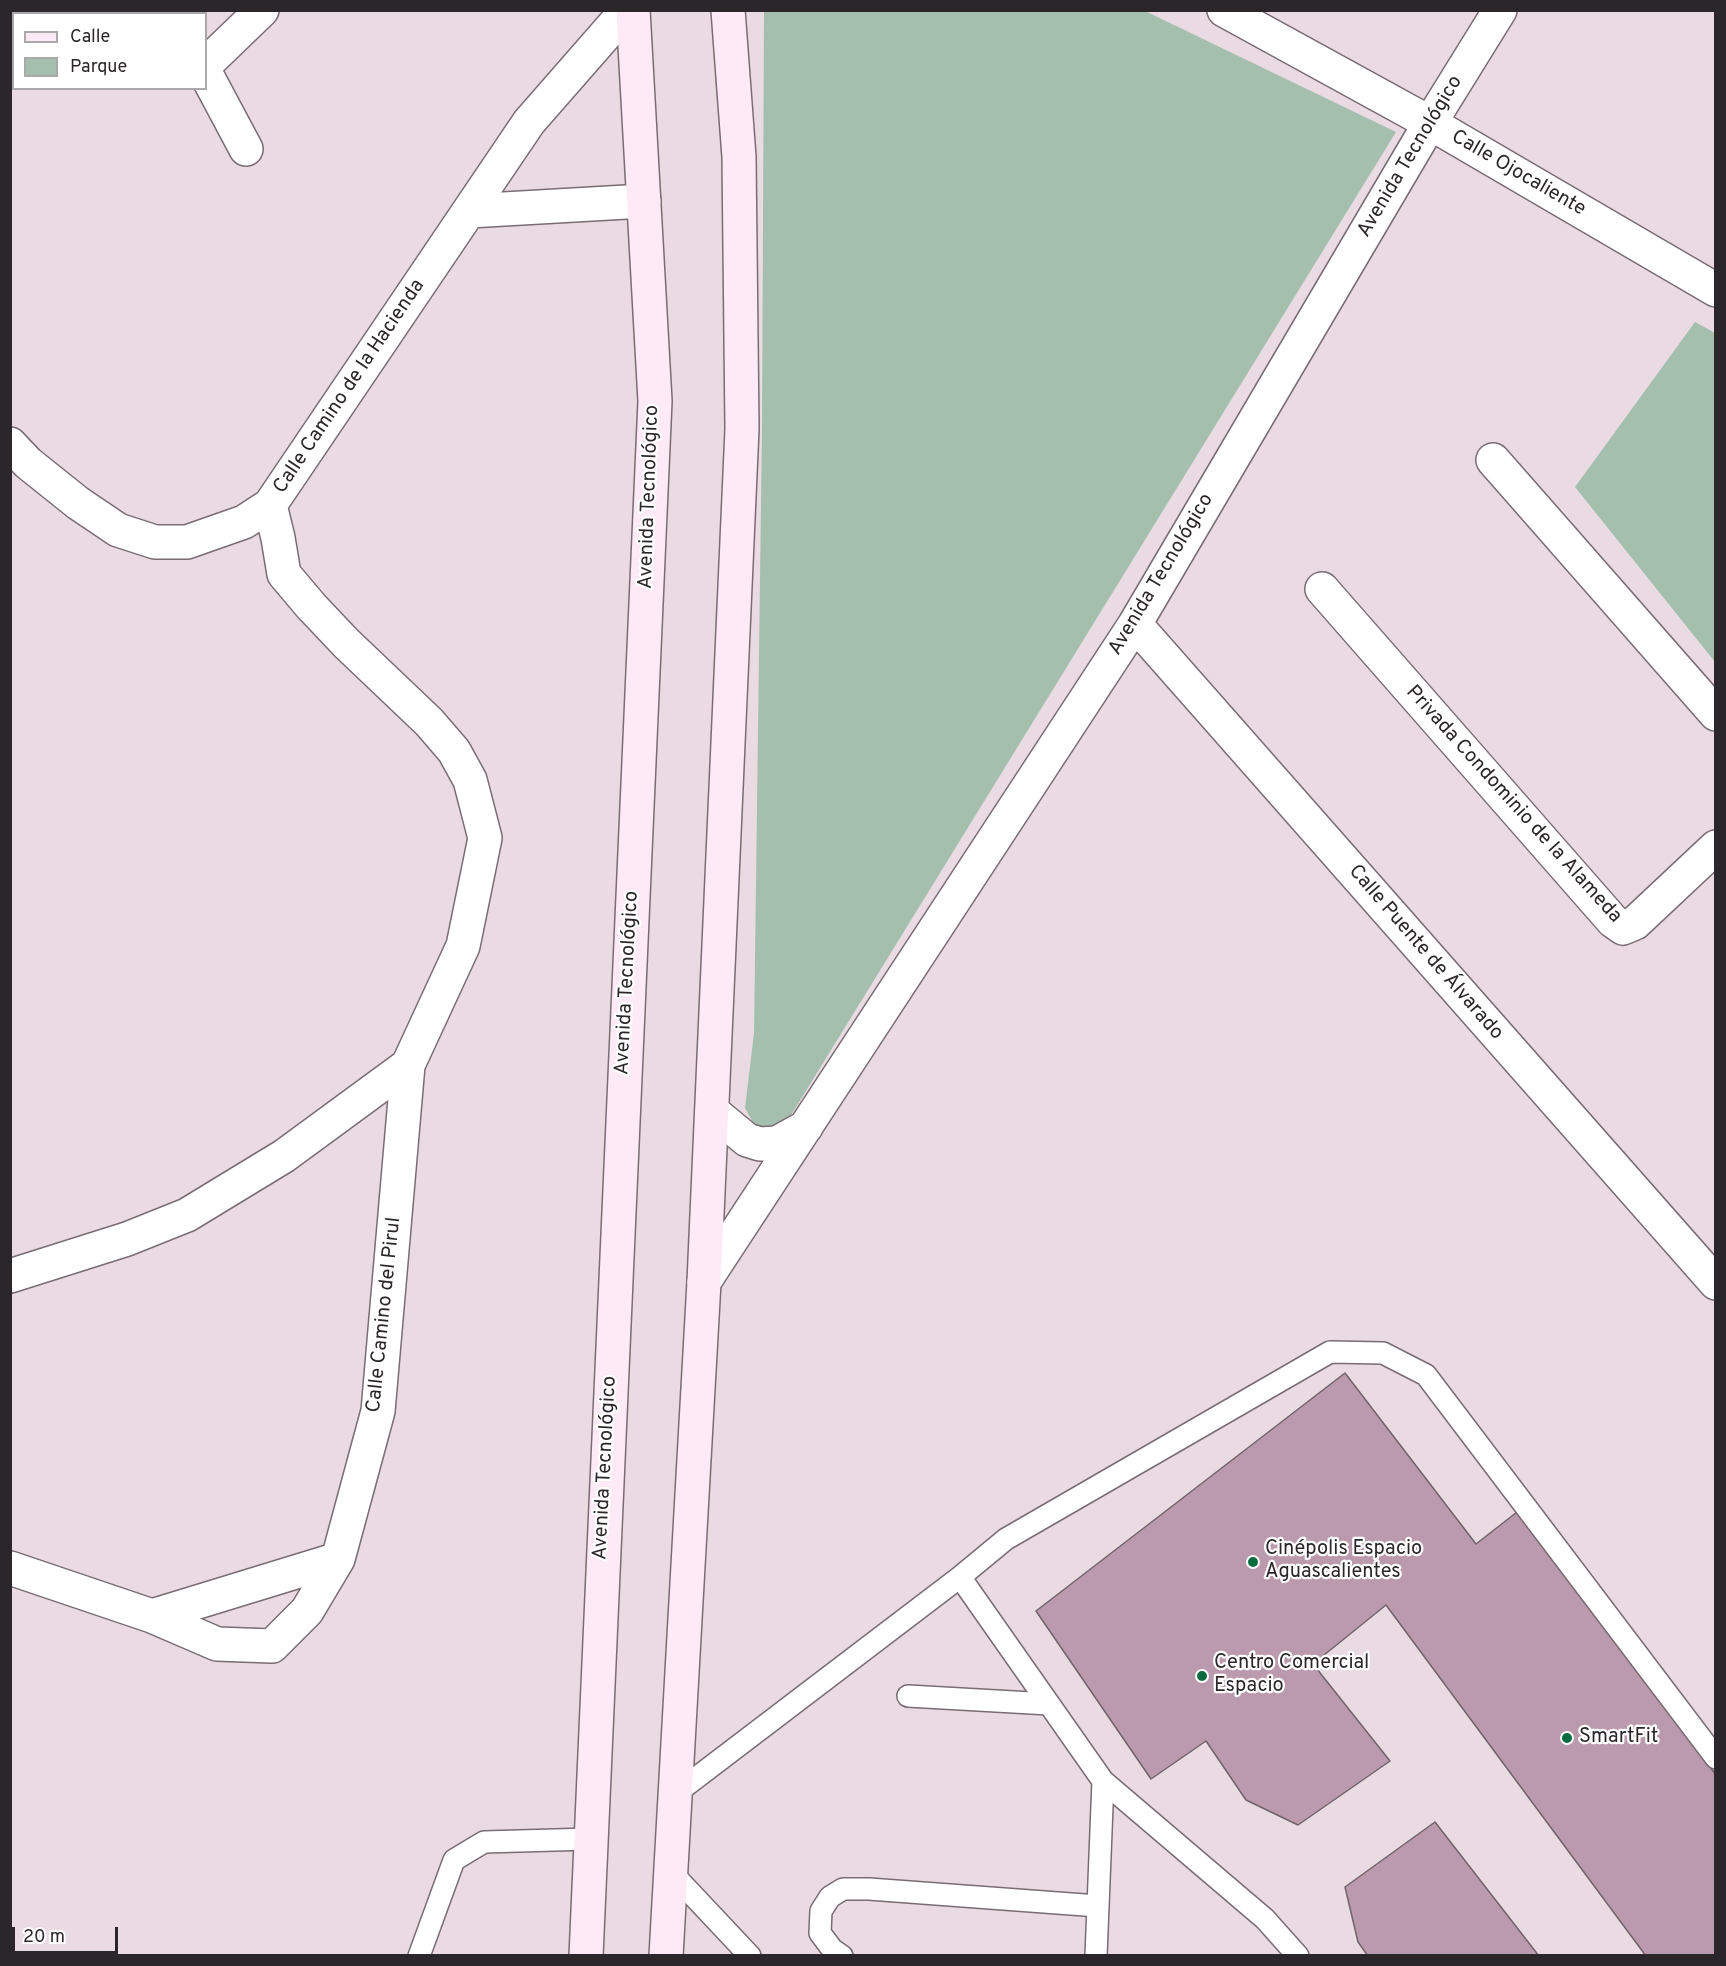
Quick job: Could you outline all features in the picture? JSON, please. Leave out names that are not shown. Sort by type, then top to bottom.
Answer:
[{"type":"main road","name":"Avenida Tecnológico","points":[[586,1956],[655,402],[633,10]]},
{"type":"main road","points":[[666,1956],[704,1282],[742,429],[739,157],[728,10]]},
{"type":"street","points":[[207,63],[262,10]]},
{"type":"street","name":"Calle Camino de la Hacienda","points":[[408,1065],[463,946],[485,837],[470,780],[453,751],[429,722],[346,643],[284,574],[270,505],[529,122],[627,10]]},
{"type":"street","name":"Calle Ojocaliente","points":[[1224,10],[1430,123],[1716,290]]},
{"type":"street","name":"Avenida Tecnológico","points":[[704,1282],[1135,624],[1430,123],[1500,10]]},
{"type":"street","points":[[207,76],[246,149]]},
{"type":"street","points":[[469,211],[644,201]]},
{"type":"street","points":[[1492,460],[1716,714]]},
{"type":"street","points":[[16,463],[118,530],[155,542],[187,542],[243,522],[270,505]]},
{"type":"street","name":"Privada Condominio de la Alameda","points":[[1322,589],[1613,921],[1623,928],[1635,923],[1716,847]]},
{"type":"street","name":"Calle Puente de Álvarado","points":[[1135,624],[1716,1283]]},
{"type":"street","points":[[10,1276],[127,1239],[187,1215],[284,1156],[408,1065]]},
{"type":"street","name":"Calle Camino del Pirul","points":[[152,1616],[217,1644],[272,1646],[307,1611],[338,1559],[378,1411],[408,1065]]},
{"type":"street","name":"Avenida Tecnológico","points":[[712,1111],[747,1140],[760,1144],[777,1143],[806,1127]]},
{"type":"street","points":[[10,1568],[152,1616],[338,1559]]},
{"type":"lane","points":[[675,1794],[960,1577],[1006,1539],[1330,1352],[1383,1353],[1426,1375],[1716,1758]]},
{"type":"lane","points":[[960,1577],[1103,1781],[1265,1919],[1298,1956]]},
{"type":"lane","points":[[908,1696],[1049,1704]]},
{"type":"lane","points":[[1096,1956],[1103,1781]]},
{"type":"lane","points":[[419,1956],[454,1860],[484,1842],[590,1839]]},
{"type":"lane","points":[[671,1872],[750,1956]]},
{"type":"lane","points":[[842,1956],[832,1949],[820,1932],[821,1911],[830,1897],[843,1889],[1098,1906]]},
{"type":"green space","points":[[764,11],[1145,11],[1396,132],[788,1120],[772,1133],[756,1128],[745,1108],[754,1033],[762,428]]},
{"type":"green space","points":[[1695,322],[1715,333],[1715,662],[1575,487]]},
{"type":"building","name":"Centro Comercial Espacio","points":[[1345,1373],[1476,1544],[1517,1512],[1716,1775],[1716,1956],[1646,1956],[1386,1605],[1313,1664],[1390,1761],[1298,1825],[1246,1800],[1206,1741],[1151,1779],[1036,1611]]},
{"type":"building","points":[[1435,1822],[1539,1956],[1368,1956],[1358,1942],[1345,1887]]},
{"type":"place","name":"Cinépolis Espacio Aguascalientes","points":[[1253,1562]]},
{"type":"place","name":"Centro Comercial Espacio","points":[[1202,1676]]},
{"type":"place","name":"SmartFit","points":[[1567,1738]]}]
